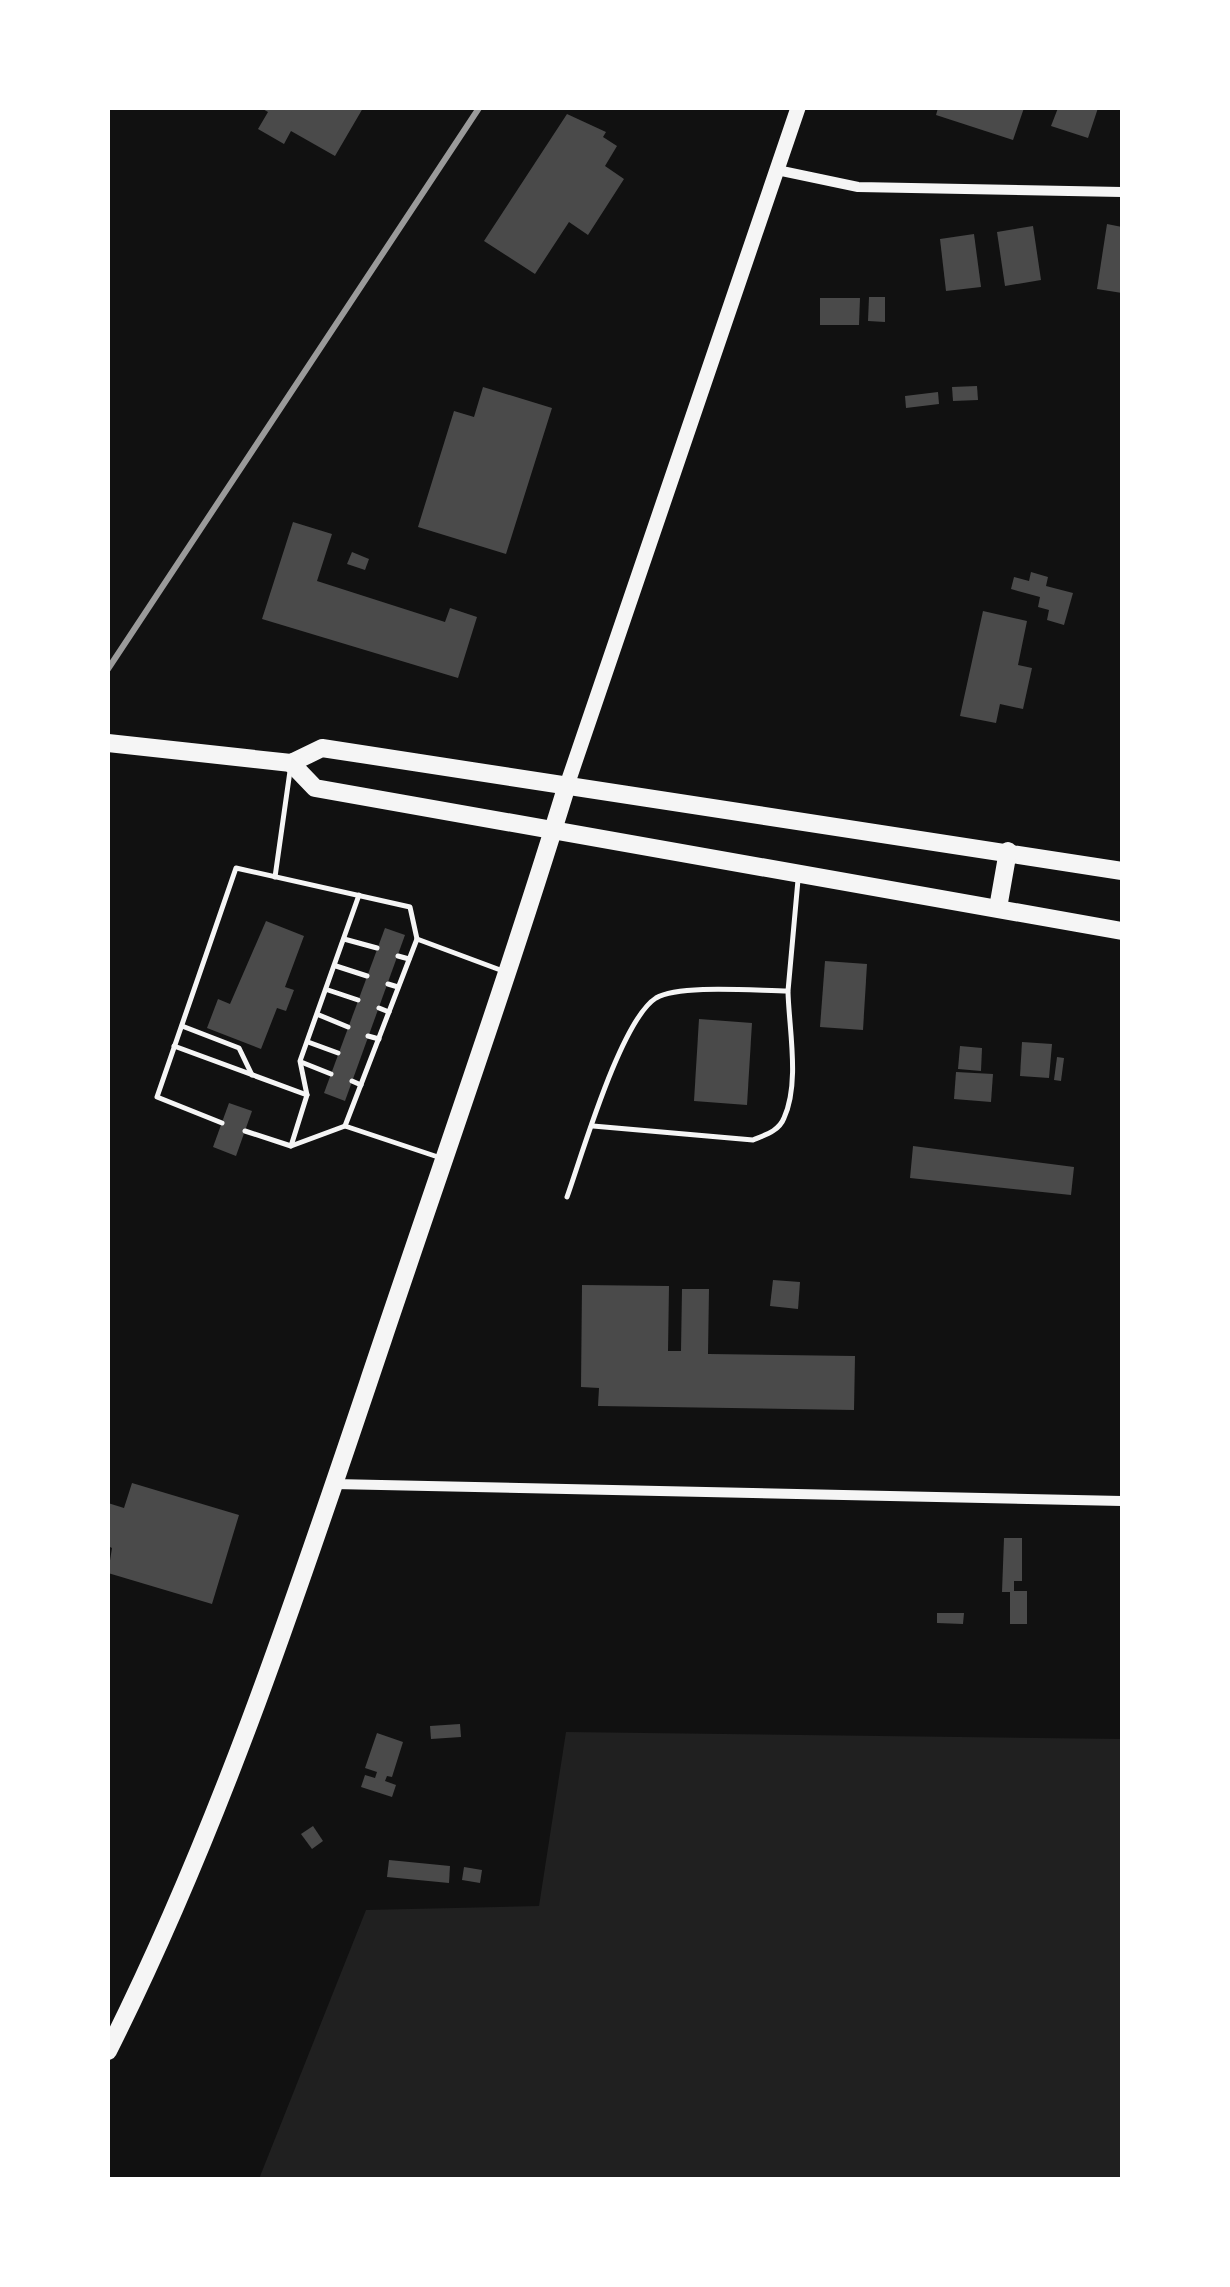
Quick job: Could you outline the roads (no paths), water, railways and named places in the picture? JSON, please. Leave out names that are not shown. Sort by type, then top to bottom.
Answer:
[{"type":"highway","points":[[108,744],[291,763],[322,748],[1122,871]]},
{"type":"highway","points":[[291,763],[315,788],[554,827],[1122,932]]},
{"type":"highway","points":[[108,2051],[238,1750],[334,1484],[567,786]]},
{"type":"highway","points":[[998,908],[1008,851]]},
{"type":"main road","points":[[567,786],[798,108]]},
{"type":"street","points":[[777,170],[858,187],[1122,192]]},
{"type":"street","points":[[334,1484],[1122,1501]]},
{"type":"lane","points":[[276,876],[291,763]]},
{"type":"lane","points":[[222,1122],[157,1097],[236,868],[410,907],[417,940],[345,1126]]},
{"type":"lane","points":[[593,1126],[753,1140],[772,1132],[784,1119],[790,1084],[788,991],[798,872]]},
{"type":"lane","points":[[292,1146],[307,1095],[300,1061],[359,895]]},
{"type":"lane","points":[[344,939],[377,948]]},
{"type":"lane","points":[[417,940],[506,972]]},
{"type":"lane","points":[[398,956],[409,959]]},
{"type":"lane","points":[[336,966],[366,976]]},
{"type":"lane","points":[[388,984],[398,987]]},
{"type":"lane","points":[[328,990],[358,1000]]},
{"type":"lane","points":[[567,1197],[624,1042],[655,998],[676,993],[788,991]]},
{"type":"lane","points":[[379,1008],[389,1012]]},
{"type":"lane","points":[[318,1015],[348,1027]]},
{"type":"lane","points":[[182,1026],[239,1048],[252,1075]]},
{"type":"lane","points":[[368,1036],[379,1040]]},
{"type":"lane","points":[[308,1042],[338,1053]]},
{"type":"lane","points":[[174,1046],[307,1095]]},
{"type":"lane","points":[[300,1061],[331,1074]]},
{"type":"lane","points":[[360,1061],[369,1064]]},
{"type":"lane","points":[[352,1082],[361,1085]]},
{"type":"lane","points":[[245,1130],[292,1146],[345,1126],[443,1159]]},
{"type":"railway","points":[[108,669],[479,108]]}]
